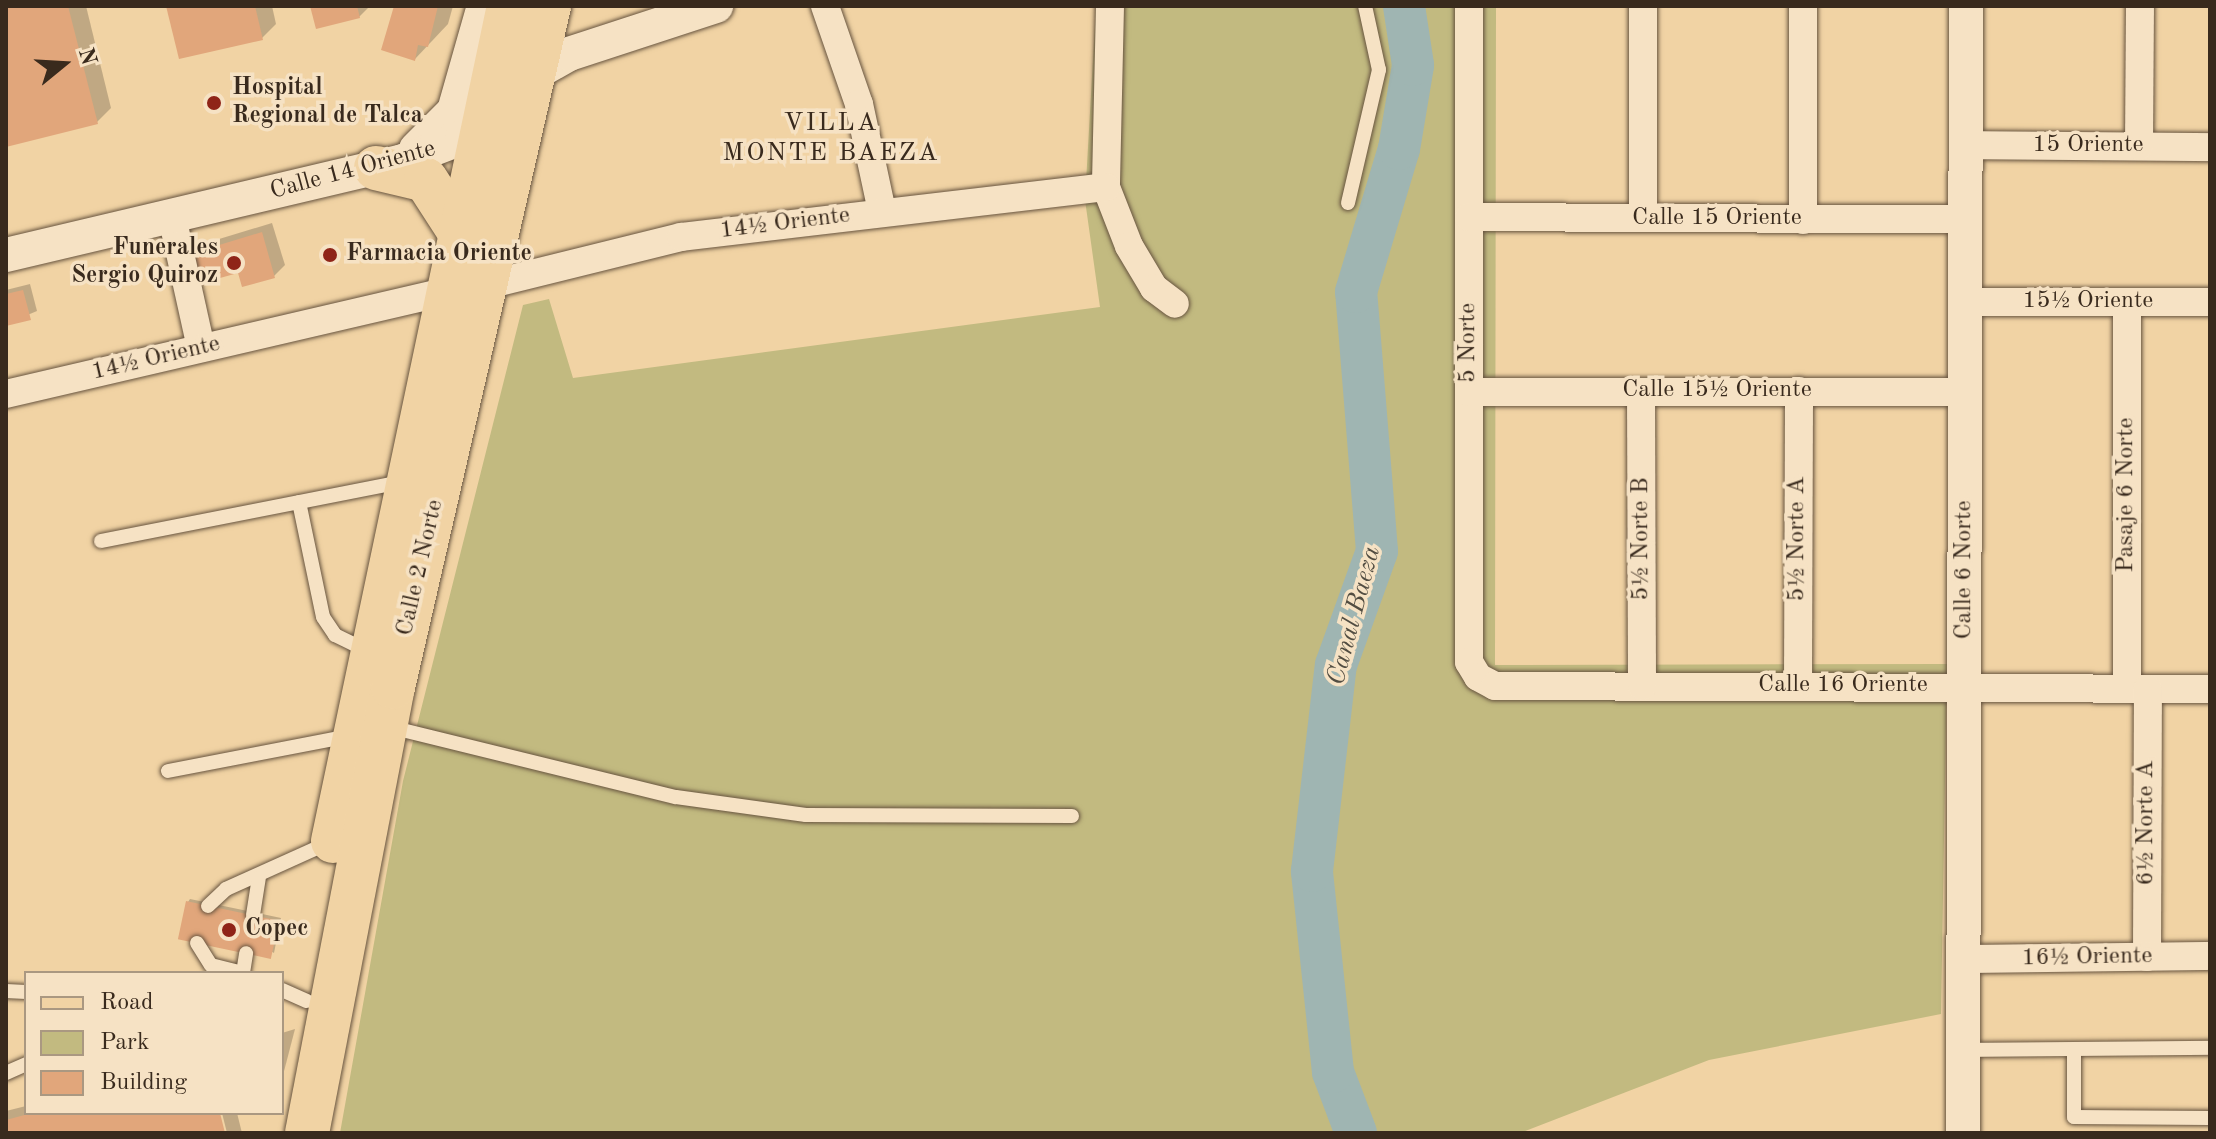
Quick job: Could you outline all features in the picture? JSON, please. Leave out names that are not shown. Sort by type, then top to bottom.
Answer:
[{"type":"main road","name":"Calle 2 Norte","points":[[307,1133],[368,731],[467,288],[459,231],[509,6]]},
{"type":"main road","name":"Calle 2 Norte","points":[[286,1133],[295,995],[334,840],[368,731],[369,651],[406,481],[534,74],[549,6]]},
{"type":"main road","points":[[388,165],[426,180],[459,231]]},
{"type":"street","points":[[388,165],[454,111],[484,6]]},
{"type":"street","name":"Calle 14 Oriente","points":[[6,255],[388,165],[484,123],[534,74],[591,44],[716,6]]},
{"type":"street","points":[[825,6],[859,104],[882,211]]},
{"type":"street","points":[[1110,6],[1097,188],[1154,288],[1175,304]]},
{"type":"street","name":"5 Norte","points":[[1469,6],[1469,662],[1478,677]]},
{"type":"street","points":[[1643,6],[1643,218]]},
{"type":"street","points":[[1803,6],[1803,220]]},
{"type":"street","name":"Calle 6 Norte","points":[[1963,1133],[1966,6]]},
{"type":"street","points":[[2139,146],[2140,6]]},
{"type":"street","name":"15 Oriente","points":[[1966,145],[2210,147]]},
{"type":"street","name":"14½ Oriente","points":[[6,394],[650,243],[882,211],[1097,188]]},
{"type":"street","points":[[172,217],[201,348]]},
{"type":"street","name":"Calle 15 Oriente","points":[[1469,217],[1966,220]]},
{"type":"street","name":"15½ Oriente","points":[[1966,302],[2210,302]]},
{"type":"street","name":"Pasaje 6 Norte","points":[[2127,302],[2137,689]]},
{"type":"street","name":"5½ Norte A","points":[[1798,686],[1799,391]]},
{"type":"street","name":"Calle 15½ Oriente","points":[[1469,392],[1965,392]]},
{"type":"street","name":"5½ Norte B","points":[[1641,392],[1642,686]]},
{"type":"street","name":"Calle 16 Oriente","points":[[1478,677],[1495,686],[2210,689]]},
{"type":"street","name":"6½ Norte A","points":[[2137,689],[2147,957]]},
{"type":"street","name":"16½ Oriente","points":[[1964,959],[2210,956]]},
{"type":"lane","points":[[1348,203],[1379,70],[1365,6]]},
{"type":"lane","points":[[101,541],[406,481]]},
{"type":"lane","points":[[299,502],[323,617],[335,635],[369,651]]},
{"type":"lane","points":[[168,771],[368,731],[676,797],[777,811],[1072,816]]},
{"type":"lane","points":[[208,906],[226,889],[259,878],[334,840]]},
{"type":"lane","points":[[253,915],[259,878]]},
{"type":"lane","points":[[197,943],[211,965],[235,971]]},
{"type":"lane","points":[[243,971],[246,953]]},
{"type":"lane","points":[[1964,1050],[2210,1048]]},
{"type":"lane","points":[[2074,1050],[2074,1133]]},
{"type":"lane","points":[[2074,1117],[2210,1118]]},
{"type":"green space","points":[[1096,6],[1496,6],[1495,665],[1947,664],[1941,1014],[1709,1060],[1520,1133],[340,1133],[403,781],[523,305],[549,299],[573,378],[1100,307],[1085,200]]},
{"type":"building","points":[[6,6],[68,6],[98,124],[6,147]]},
{"type":"building","points":[[166,6],[255,6],[263,40],[179,59]]},
{"type":"building","points":[[310,6],[357,6],[360,18],[316,29]]},
{"type":"building","points":[[394,6],[438,6],[428,47],[418,45],[415,61],[381,50]]},
{"type":"building","name":"Funerales Sergio Quiroz","points":[[262,232],[275,278],[242,287],[238,273],[202,283],[193,253]]},
{"type":"building","points":[[23,290],[31,320],[6,326],[6,294]]},
{"type":"building","name":"Copec","points":[[186,901],[279,921],[271,959],[178,939]]},
{"type":"building","points":[[25,1115],[220,1115],[225,1133],[6,1133],[6,1120]]},
{"type":"waterway","name":"Canal Baeza","points":[[1356,1133],[1333,1072],[1312,871],[1336,665],[1377,551],[1356,292],[1399,149],[1413,65],[1404,6]]},
{"type":"place","name":"Hospital Regional de Talca","points":[[214,103]]},
{"type":"place","name":"Farmacia Oriente","points":[[330,255]]},
{"type":"place","name":"Funerales Sergio Quiroz","points":[[234,263]]},
{"type":"place","name":"Copec","points":[[229,930]]},
{"type":"district","name":"VILLA MONTE BAEZA","points":[[831,139]]}]
